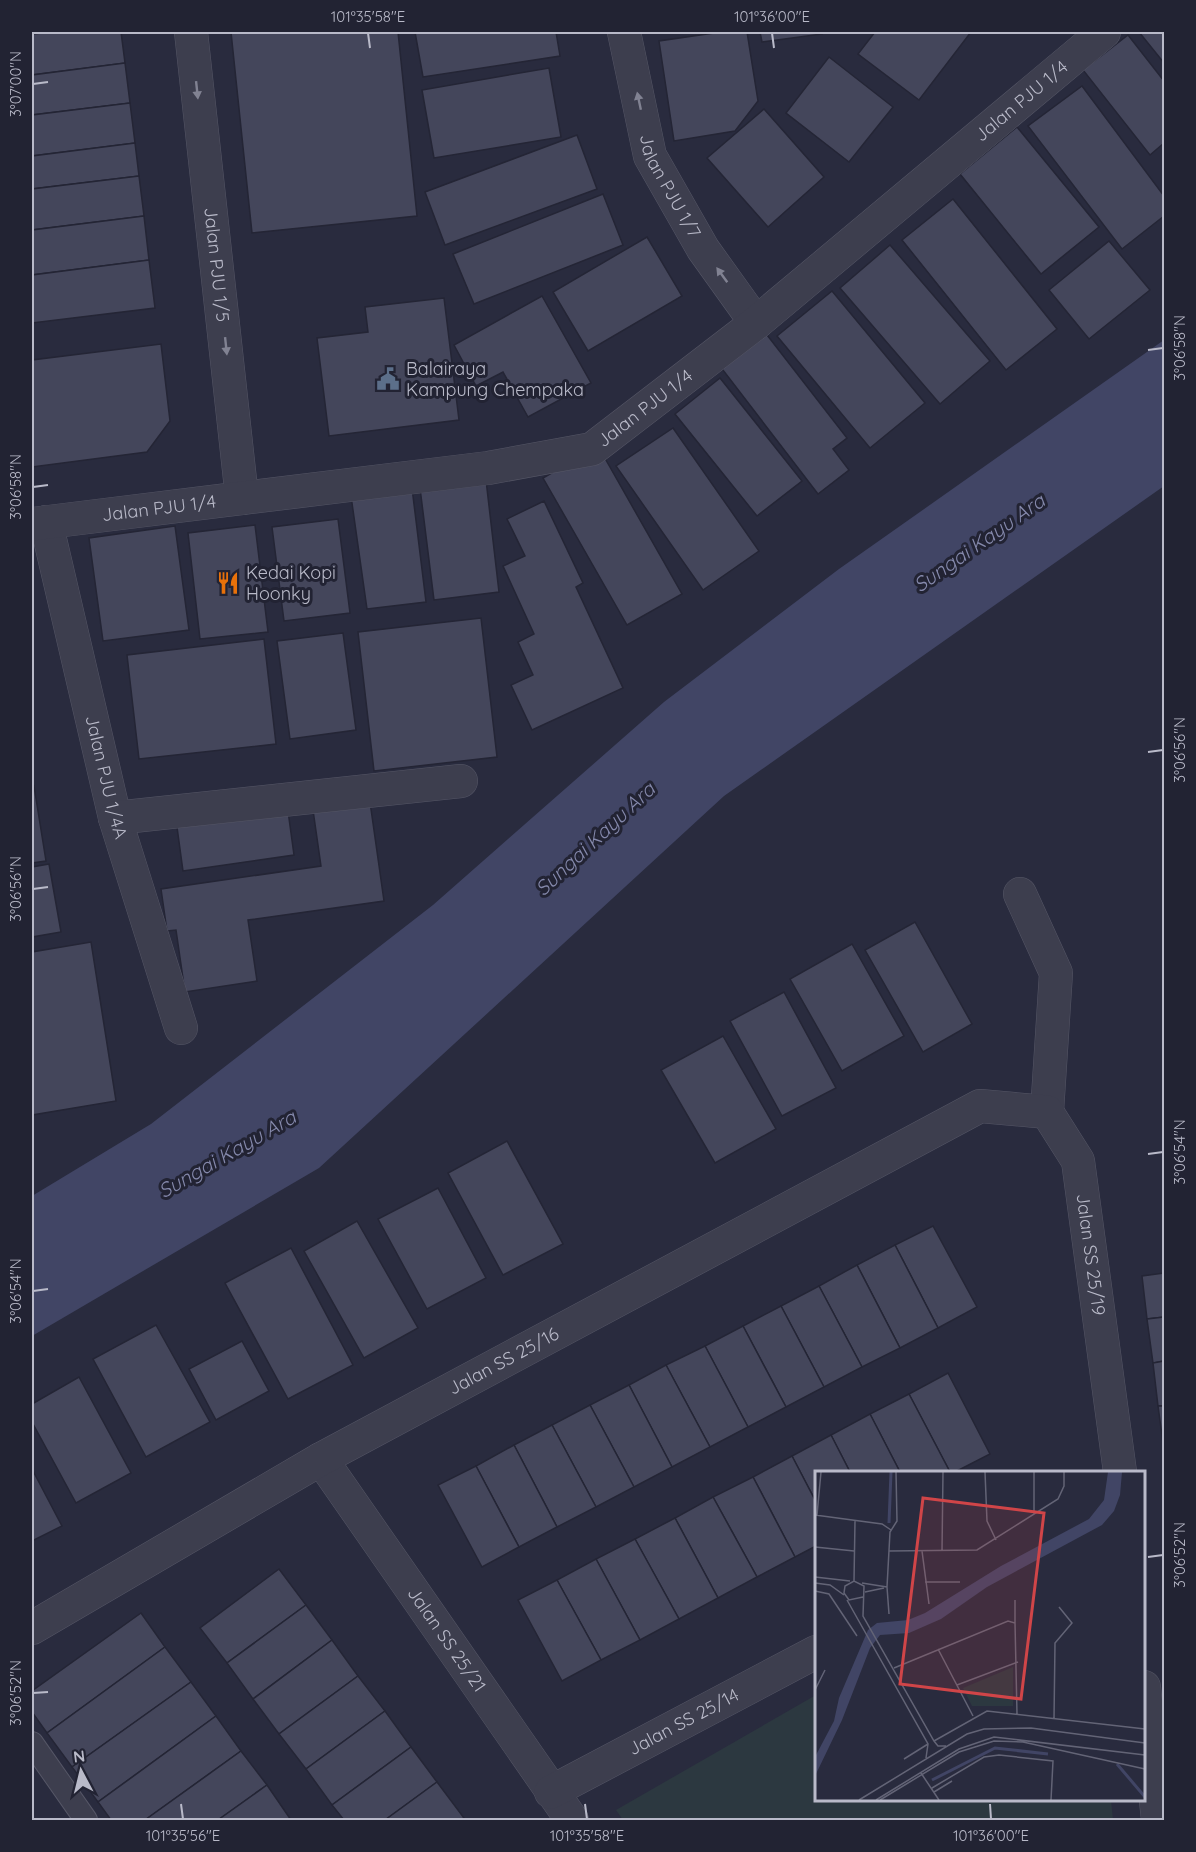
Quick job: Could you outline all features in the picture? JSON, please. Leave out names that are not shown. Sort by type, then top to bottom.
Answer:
[{"type":"street","name":"Jalan PJU 1/5","points":[[191,32],[243,498]]},
{"type":"street","name":"Jalan PJU 1/7","points":[[624,32],[650,156],[703,249],[756,322]]},
{"type":"street","name":"Jalan PJU 1/4","points":[[39,523],[488,468],[592,449],[756,322],[1103,32]]},
{"type":"street","name":"Jalan PJU 1/4A","points":[[39,523],[115,818],[181,1028]]},
{"type":"street","points":[[115,818],[461,781]]},
{"type":"street","points":[[1020,894],[1056,973],[1047,1112]]},
{"type":"street","name":"Jalan SS 25/16","points":[[32,1628],[321,1459],[980,1106],[1047,1112]]},
{"type":"street","name":"Jalan SS 25/19","points":[[1047,1112],[1078,1161],[1120,1471]]},
{"type":"street","name":"Jalan SS 25/21","points":[[321,1459],[572,1821]]},
{"type":"street","name":"Jalan SS 25/14","points":[[551,1792],[815,1654]]},
{"type":"street","points":[[1145,1705],[1158,1821]]},
{"type":"lane","points":[[32,1743],[86,1821]]},
{"type":"shaded area","points":[[815,1696],[815,1801],[1111,1801],[1113,1820],[623,1820],[616,1810]]},
{"type":"water","name":"Sungai Kayu Ara","points":[[1164,340],[1164,486],[724,796],[319,1168],[32,1336],[32,1196],[151,1124],[433,905],[664,702],[839,569]]},
{"type":"building","points":[[121,32],[125,63],[32,75],[32,34]]},
{"type":"building","points":[[231,32],[398,32],[417,216],[252,233]]},
{"type":"building","points":[[415,32],[556,32],[560,56],[423,77]]},
{"type":"building","points":[[721,32],[747,32],[758,101],[735,131],[674,141],[659,41]]},
{"type":"building","points":[[760,32],[821,32],[822,34],[762,42]]},
{"type":"building","points":[[875,32],[971,32],[919,100],[858,54]]},
{"type":"building","points":[[1139,32],[1164,32],[1164,63]]},
{"type":"building","points":[[1128,35],[1164,81],[1164,143],[1150,155],[1083,70]]},
{"type":"building","points":[[829,57],[893,107],[849,162],[786,113]]},
{"type":"building","points":[[125,63],[130,103],[32,115],[32,75]]},
{"type":"building","points":[[549,68],[561,137],[434,158],[422,90]]},
{"type":"building","points":[[1082,86],[1164,196],[1164,216],[1122,249],[1028,126]]},
{"type":"building","points":[[130,103],[135,143],[32,156],[32,115]]},
{"type":"building","points":[[764,109],[824,177],[768,227],[707,158]]},
{"type":"building","points":[[1017,127],[1099,227],[1041,274],[960,174]]},
{"type":"building","points":[[577,135],[597,189],[445,245],[425,192]]},
{"type":"building","points":[[135,143],[139,176],[32,189],[32,156]]},
{"type":"building","points":[[139,176],[144,216],[32,230],[32,189]]},
{"type":"building","points":[[603,194],[623,245],[474,304],[453,254]]},
{"type":"building","points":[[953,199],[1057,329],[1006,370],[902,240]]},
{"type":"building","points":[[144,216],[149,260],[32,275],[32,230]]},
{"type":"building","points":[[647,237],[682,296],[588,351],[553,292]]},
{"type":"building","points":[[1109,241],[1150,290],[1089,339],[1049,290]]},
{"type":"building","points":[[890,245],[990,361],[940,404],[840,288]]},
{"type":"building","points":[[149,260],[155,308],[32,323],[32,275]]},
{"type":"building","points":[[832,291],[925,403],[870,448],[777,336]]},
{"type":"building","points":[[542,296],[591,383],[528,417],[503,372],[476,386],[454,345]]},
{"type":"building","name":"Balairaya Kampung Chempaka","points":[[444,298],[459,420],[329,436],[317,338],[368,332],[365,307]]},
{"type":"building","points":[[760,326],[847,438],[833,449],[849,470],[818,494],[716,361]]},
{"type":"building","points":[[161,344],[170,421],[147,452],[32,467],[32,360]]},
{"type":"building","points":[[720,378],[802,481],[757,516],[675,414]]},
{"type":"building","points":[[673,428],[759,551],[703,590],[616,466]]},
{"type":"building","points":[[598,446],[682,594],[627,625],[543,478]]},
{"type":"building","points":[[486,480],[499,592],[434,600],[420,488]]},
{"type":"building","points":[[412,488],[426,602],[367,609],[351,496]]},
{"type":"building","points":[[544,501],[583,583],[576,587],[623,688],[532,730],[511,685],[533,675],[518,642],[534,634],[503,566],[525,556],[507,519]]},
{"type":"building","points":[[338,519],[350,613],[284,621],[272,527]]},
{"type":"building","name":"Kedai Kopi Hoonky","points":[[255,525],[268,632],[200,639],[188,533]]},
{"type":"building","points":[[175,526],[189,630],[103,641],[89,538]]},
{"type":"building","points":[[481,618],[497,757],[374,771],[358,632]]},
{"type":"building","points":[[343,633],[356,730],[290,739],[277,641]]},
{"type":"building","points":[[264,639],[276,744],[139,759],[127,655]]},
{"type":"building","points":[[34,786],[46,861],[32,863],[32,787]]},
{"type":"building","points":[[369,795],[384,901],[248,920],[257,981],[185,992],[176,930],[167,931],[161,889],[321,866],[312,803]]},
{"type":"building","points":[[288,811],[294,855],[183,871],[177,827]]},
{"type":"building","points":[[49,864],[61,932],[32,937],[32,867]]},
{"type":"building","points":[[915,922],[972,1024],[923,1052],[865,950]]},
{"type":"building","points":[[91,942],[116,1101],[32,1115],[32,952]]},
{"type":"building","points":[[852,944],[904,1036],[842,1071],[790,979]]},
{"type":"building","points":[[784,992],[836,1088],[782,1116],[730,1021]]},
{"type":"building","points":[[723,1036],[776,1129],[715,1163],[661,1070]]},
{"type":"building","points":[[507,1141],[563,1244],[503,1275],[448,1173]]},
{"type":"building","points":[[438,1188],[486,1278],[427,1309],[378,1219]]},
{"type":"building","points":[[357,1221],[418,1328],[364,1358],[304,1251]]},
{"type":"building","points":[[933,1226],[977,1307],[938,1328],[895,1245]]},
{"type":"building","points":[[895,1245],[938,1328],[900,1348],[857,1265]]},
{"type":"building","points":[[291,1248],[353,1365],[288,1399],[225,1283]]},
{"type":"building","points":[[857,1265],[900,1348],[862,1367],[819,1286]]},
{"type":"building","points":[[1164,1273],[1164,1317],[1147,1319],[1142,1276]]},
{"type":"building","points":[[819,1286],[862,1367],[824,1387],[781,1306]]},
{"type":"building","points":[[781,1306],[824,1387],[786,1407],[743,1326]]},
{"type":"building","points":[[1164,1317],[1164,1361],[1153,1363],[1147,1319]]},
{"type":"building","points":[[156,1325],[210,1422],[146,1457],[93,1359]]},
{"type":"building","points":[[743,1326],[786,1407],[748,1427],[705,1346]]},
{"type":"building","points":[[242,1341],[269,1391],[216,1420],[189,1369]]},
{"type":"building","points":[[705,1346],[748,1427],[710,1447],[666,1365]]},
{"type":"building","points":[[1164,1361],[1164,1406],[1158,1406],[1153,1363]]},
{"type":"building","points":[[666,1365],[710,1447],[672,1467],[629,1385]]},
{"type":"building","points":[[948,1373],[990,1454],[957,1471],[949,1471],[909,1394]]},
{"type":"building","points":[[79,1377],[131,1473],[76,1503],[32,1422],[32,1404]]},
{"type":"building","points":[[629,1385],[672,1467],[634,1487],[590,1405]]},
{"type":"building","points":[[909,1394],[949,1471],[899,1471],[870,1414]]},
{"type":"building","points":[[590,1405],[634,1487],[596,1507],[552,1425]]},
{"type":"building","points":[[1158,1406],[1164,1406],[1164,1450]]},
{"type":"building","points":[[870,1414],[899,1471],[849,1471],[831,1435]]},
{"type":"building","points":[[552,1425],[596,1507],[557,1527],[514,1445]]},
{"type":"building","points":[[831,1435],[849,1471],[815,1471],[815,1500],[792,1456]]},
{"type":"building","points":[[514,1445],[557,1527],[519,1547],[476,1466]]},
{"type":"building","points":[[792,1456],[815,1500],[815,1547],[795,1557],[753,1477]]},
{"type":"building","points":[[476,1466],[519,1547],[482,1567],[438,1485]]},
{"type":"building","points":[[32,1469],[62,1526],[32,1541]]},
{"type":"building","points":[[753,1477],[795,1557],[757,1577],[713,1497]]},
{"type":"building","points":[[713,1497],[757,1577],[718,1598],[675,1518]]},
{"type":"building","points":[[675,1518],[718,1598],[679,1619],[635,1539]]},
{"type":"building","points":[[635,1539],[679,1619],[640,1640],[596,1559]]},
{"type":"building","points":[[596,1559],[640,1640],[601,1660],[557,1580]]},
{"type":"building","points":[[279,1569],[306,1605],[227,1663],[200,1628]]},
{"type":"building","points":[[557,1580],[601,1660],[562,1681],[518,1600]]},
{"type":"building","points":[[306,1605],[332,1640],[253,1699],[227,1663]]},
{"type":"building","points":[[141,1613],[165,1647],[47,1733],[32,1712],[32,1691]]},
{"type":"building","points":[[332,1640],[358,1676],[279,1734],[253,1699]]},
{"type":"building","points":[[165,1647],[191,1682],[72,1767],[47,1733]]},
{"type":"building","points":[[358,1676],[385,1711],[306,1769],[279,1734]]},
{"type":"building","points":[[191,1682],[216,1716],[98,1802],[72,1767]]},
{"type":"building","points":[[385,1711],[411,1747],[332,1805],[306,1769]]},
{"type":"building","points":[[216,1716],[241,1751],[145,1820],[111,1820],[98,1802]]},
{"type":"building","points":[[411,1747],[437,1782],[385,1820],[344,1820],[332,1805]]},
{"type":"building","points":[[241,1751],[267,1785],[218,1820],[145,1820]]},
{"type":"building","points":[[437,1782],[464,1818],[460,1820],[385,1820]]},
{"type":"building","points":[[267,1785],[291,1820],[218,1820]]},
{"type":"place","name":"Balairaya Kampung Chempaka","points":[[388,379]]},
{"type":"place","name":"Kedai Kopi Hoonky","points":[[228,583]]}]
